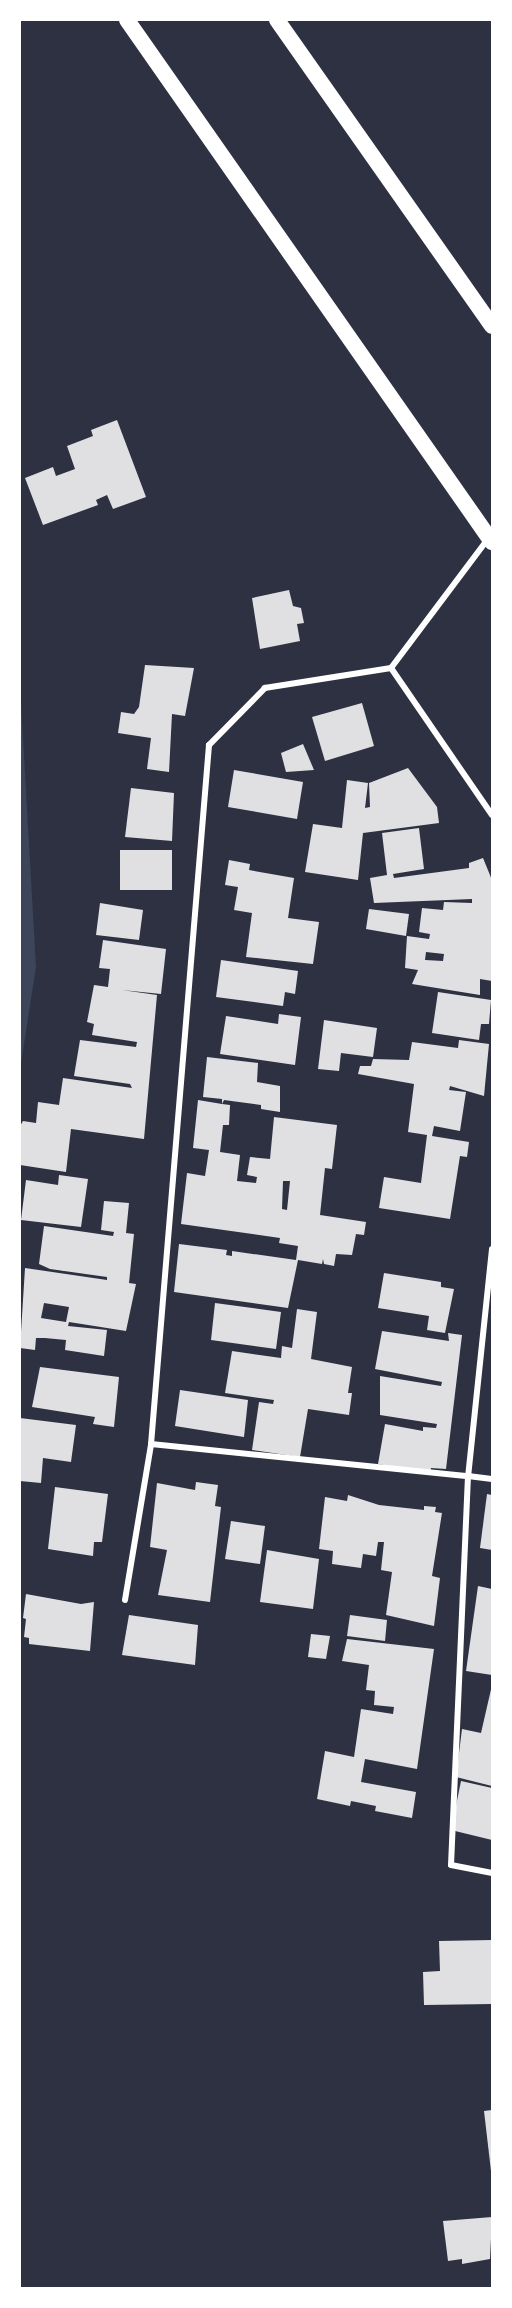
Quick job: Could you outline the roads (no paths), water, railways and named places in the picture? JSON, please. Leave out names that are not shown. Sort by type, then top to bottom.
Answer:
[{"type":"highway","points":[[127,20],[491,540]]},
{"type":"highway","points":[[278,20],[492,326]]},
{"type":"street","points":[[125,1600],[151,1444],[209,745],[266,688],[391,668],[491,540]]},
{"type":"street","points":[[391,668],[492,815]]},
{"type":"street","points":[[492,1249],[468,1476],[451,1864],[492,1873]]},
{"type":"street","points":[[151,1444],[492,1479]]}]
